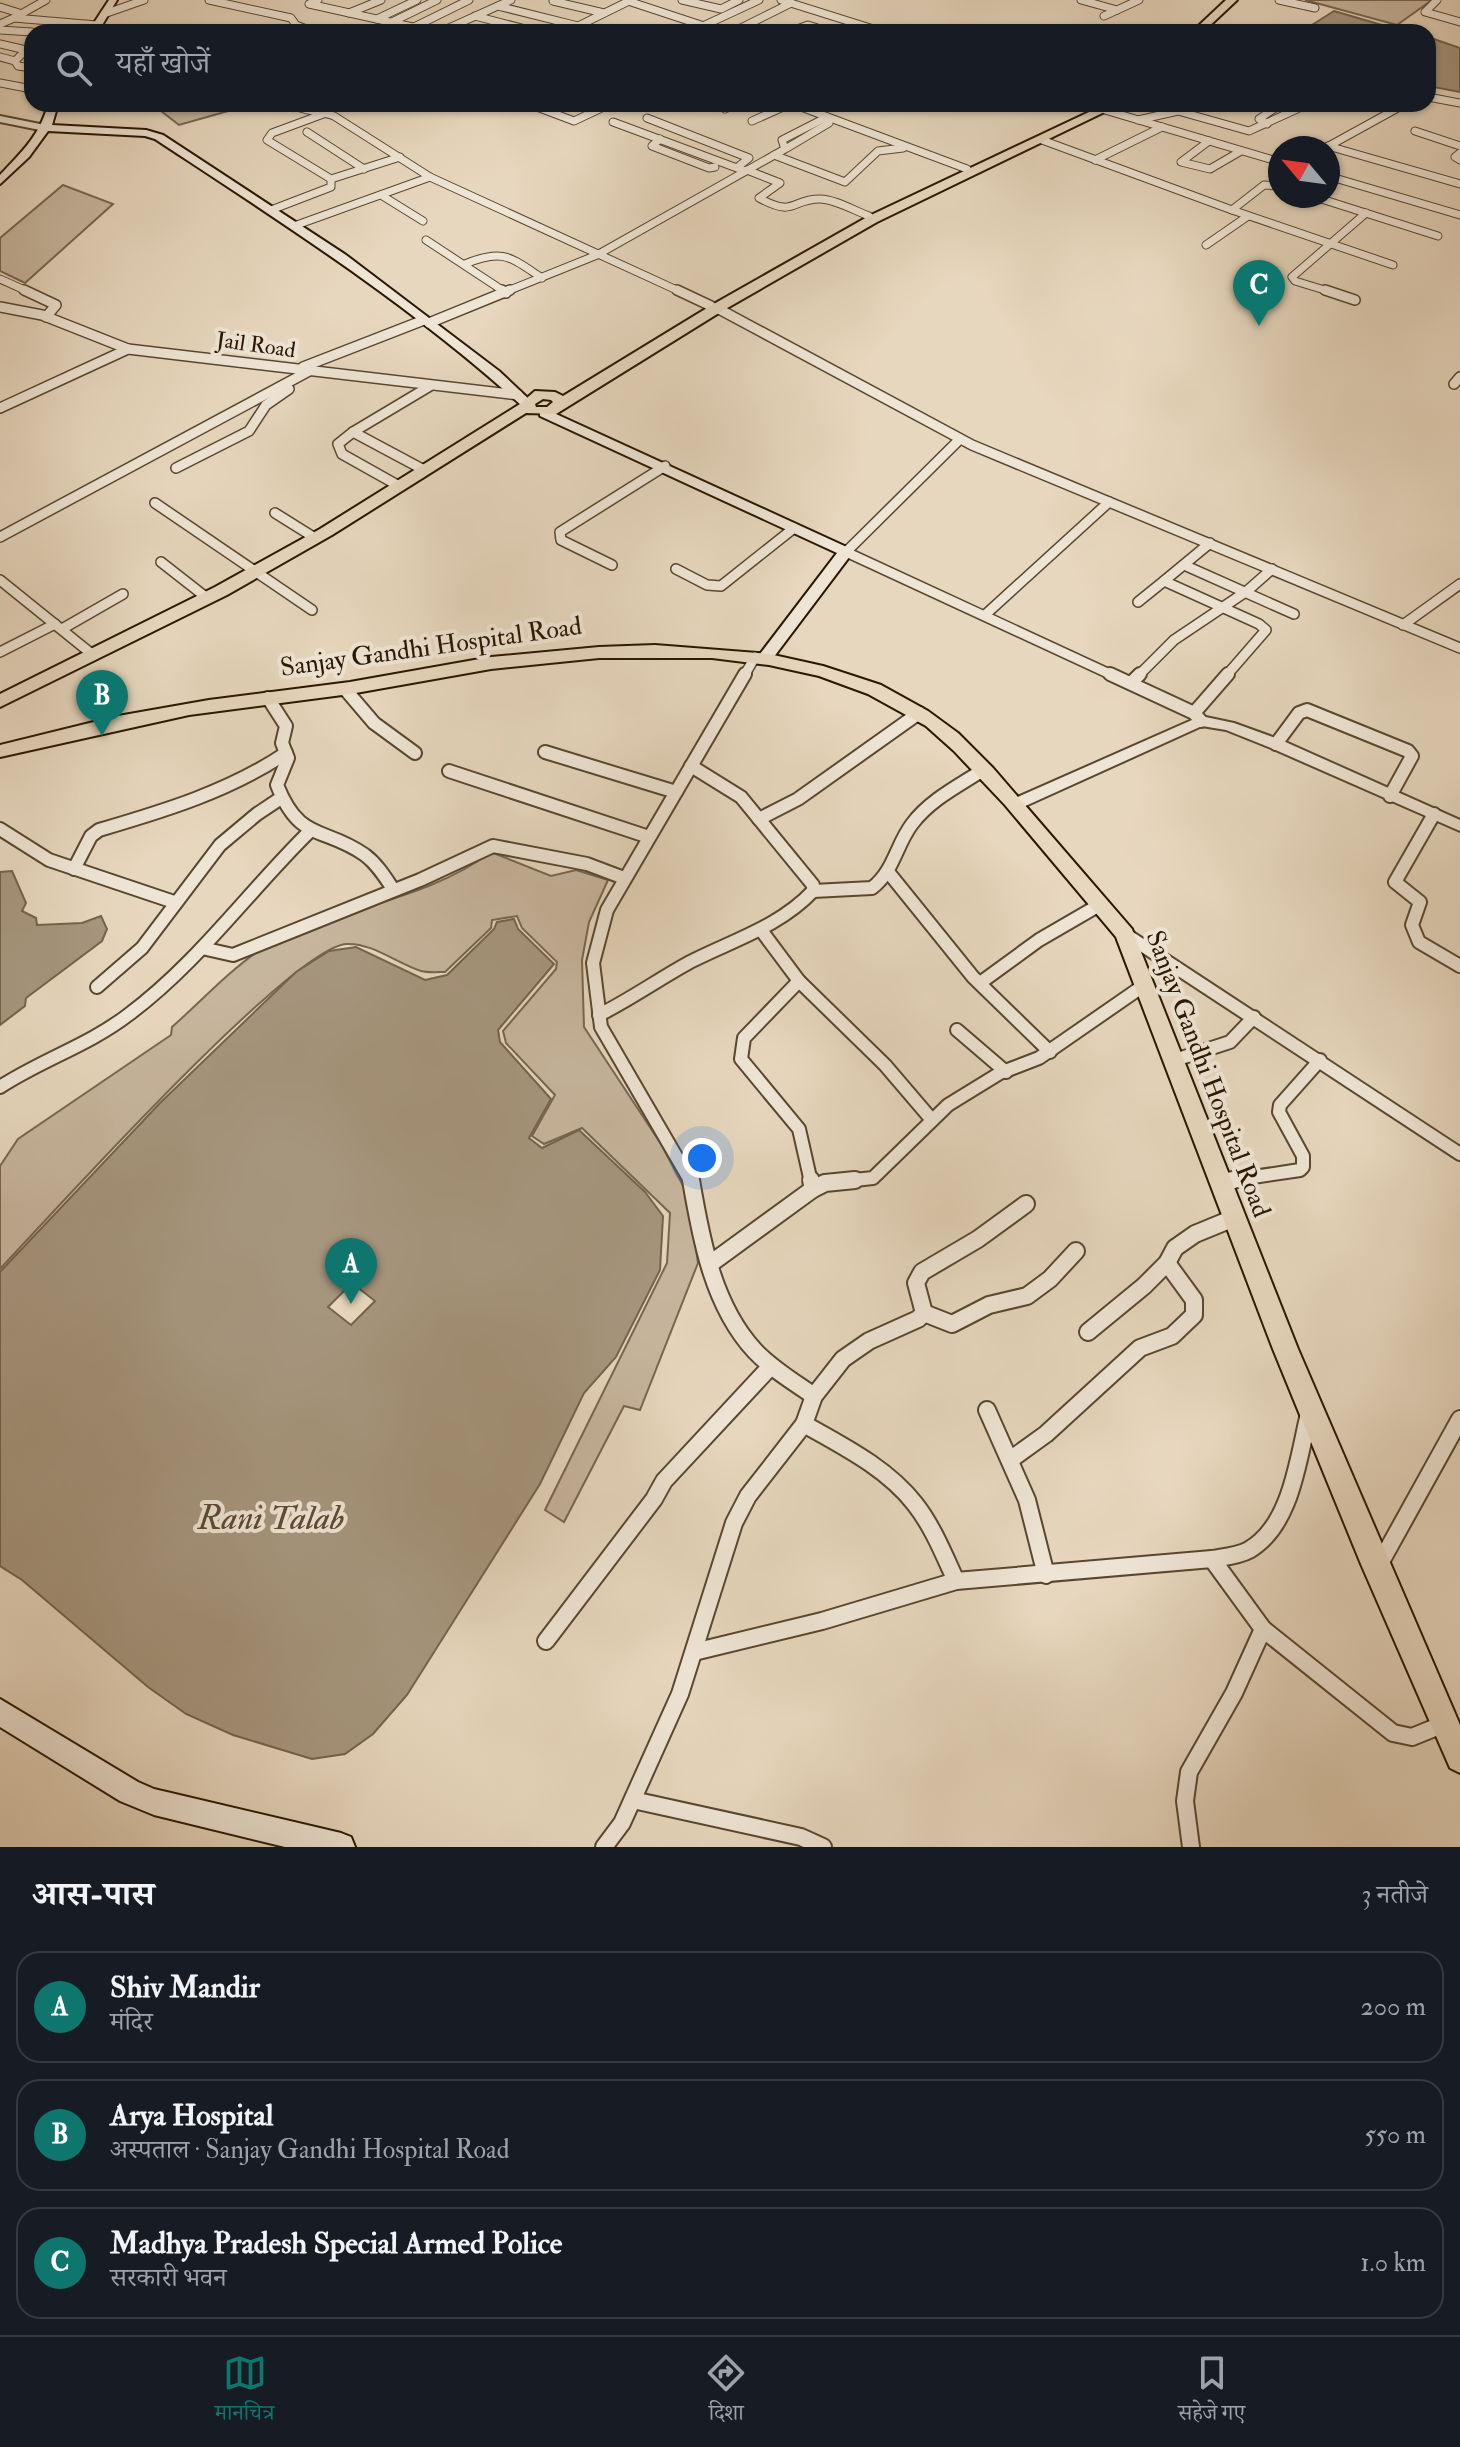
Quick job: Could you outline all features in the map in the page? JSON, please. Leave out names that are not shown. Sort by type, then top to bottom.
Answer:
[{"type":"main road","points":[[98,24],[113,0]]},
{"type":"main road","points":[[1199,24],[1225,0]]},
{"type":"main road","points":[[1206,24],[1232,0]]},
{"type":"main road","points":[[0,181],[48,122],[51,112]]},
{"type":"main road","points":[[714,307],[869,216],[1095,112]]},
{"type":"main road","points":[[0,701],[255,572],[474,441],[491,437],[542,403],[873,219],[1097,112]]},
{"type":"main road","points":[[48,122],[159,137],[342,257],[495,374],[542,403],[608,440],[846,552],[760,657]]},
{"type":"main road","points":[[495,374],[542,403]]},
{"type":"main road","name":"Sanjay Gandhi Hospital Road","points":[[0,751],[111,723],[345,689],[489,663],[613,651],[669,650],[760,657],[840,676],[919,713],[943,729],[1089,885],[1125,934],[1310,1411],[1460,1758]]},
{"type":"main road","points":[[0,1712],[129,1792],[154,1802],[331,1845]]},
{"type":"street","points":[[0,24],[46,0]]},
{"type":"street","points":[[104,14],[144,0]]},
{"type":"street","points":[[209,0],[291,18],[295,24]]},
{"type":"street","points":[[318,0],[309,4],[401,24]]},
{"type":"street","points":[[349,13],[381,0]]},
{"type":"street","points":[[377,19],[417,0]]},
{"type":"street","points":[[392,22],[437,0]]},
{"type":"street","points":[[420,24],[469,0]]},
{"type":"street","points":[[456,24],[511,0]]},
{"type":"street","points":[[609,0],[628,2],[698,24]]},
{"type":"street","points":[[682,0],[718,9],[737,0]]},
{"type":"street","points":[[708,24],[759,0]]},
{"type":"street","points":[[781,0],[857,24]]},
{"type":"street","points":[[1081,0],[1117,10]]},
{"type":"street","points":[[1104,16],[1139,0]]},
{"type":"street","points":[[1279,0],[1315,8]]},
{"type":"street","points":[[1437,0],[1425,12],[1460,22]]},
{"type":"street","points":[[553,1],[604,13]]},
{"type":"street","points":[[583,24],[628,2]]},
{"type":"street","points":[[749,24],[791,3]]},
{"type":"street","points":[[541,17],[569,4]]},
{"type":"street","points":[[498,6],[557,24]]},
{"type":"street","points":[[0,7],[16,16],[65,24]]},
{"type":"street","points":[[475,16],[506,24]]},
{"type":"street","points":[[0,30],[24,32]]},
{"type":"street","points":[[0,44],[24,50]]},
{"type":"street","points":[[15,61],[24,52]]},
{"type":"street","points":[[0,57],[24,67]]},
{"type":"street","points":[[0,83],[24,88]]},
{"type":"street","points":[[1436,98],[1460,103]]},
{"type":"street","points":[[552,112],[574,121],[593,112]]},
{"type":"street","points":[[752,121],[773,112]]},
{"type":"street","points":[[815,112],[967,169]]},
{"type":"street","points":[[1121,112],[1138,120],[1268,159]]},
{"type":"street","points":[[1138,120],[1166,112]]},
{"type":"street","points":[[1174,112],[1237,129],[1255,130],[1292,112]]},
{"type":"street","points":[[1267,124],[1259,119],[1269,112]]},
{"type":"street","points":[[1340,140],[1390,112]]},
{"type":"street","points":[[271,210],[329,190],[333,184],[331,179],[267,140],[272,133],[326,113],[430,177],[714,307],[960,439],[1460,648]]},
{"type":"street","points":[[647,118],[749,158],[743,170]]},
{"type":"street","points":[[0,537],[309,370],[597,255],[743,170],[787,148],[780,143],[782,140],[831,118]]},
{"type":"street","points":[[0,119],[48,122]]},
{"type":"street","points":[[613,122],[660,139],[652,146],[709,168],[722,165],[780,183],[759,198],[785,210],[795,210],[821,199],[869,216]]},
{"type":"street","points":[[1095,160],[1162,127]]},
{"type":"street","points":[[1415,131],[1460,146]]},
{"type":"street","points":[[307,132],[364,169]]},
{"type":"street","points":[[1042,140],[1248,216],[1393,265]]},
{"type":"street","points":[[1209,141],[1181,162],[1210,169],[1241,151]]},
{"type":"street","points":[[774,155],[845,182],[857,176],[863,163],[879,151],[914,149]]},
{"type":"street","points":[[1340,151],[1460,184]]},
{"type":"street","points":[[1460,153],[1455,157],[1460,160]]},
{"type":"street","points":[[331,179],[400,157]]},
{"type":"street","points":[[294,226],[430,177]]},
{"type":"street","points":[[1340,179],[1457,212]]},
{"type":"street","points":[[1232,210],[1264,185],[1268,185]]},
{"type":"street","points":[[381,195],[423,221]]},
{"type":"street","points":[[1340,205],[1438,236]]},
{"type":"street","points":[[1355,300],[1295,281],[1292,277],[1366,213]]},
{"type":"street","points":[[1206,245],[1248,216]]},
{"type":"street","points":[[426,240],[506,293]]},
{"type":"street","points":[[465,264],[489,253],[500,252],[542,278]]},
{"type":"street","points":[[0,279],[56,305],[46,317]]},
{"type":"street","name":"Jail Road","points":[[0,307],[46,317],[128,349],[309,370],[542,403]]},
{"type":"street","points":[[0,408],[128,349]]},
{"type":"street","points":[[176,468],[249,431],[266,405],[309,370]]},
{"type":"street","points":[[399,486],[342,454],[338,444],[430,386]]},
{"type":"street","points":[[353,432],[424,470]]},
{"type":"street","points":[[960,439],[846,552],[1131,683],[1197,717],[1276,744],[1460,826]]},
{"type":"street","points":[[612,565],[561,540],[560,532],[665,466]]},
{"type":"street","points":[[985,615],[1109,502]]},
{"type":"street","points":[[155,503],[312,610]]},
{"type":"street","points":[[275,513],[315,538]]},
{"type":"street","points":[[676,569],[707,585],[721,586],[794,528]]},
{"type":"street","points":[[1138,602],[1210,543]]},
{"type":"street","points":[[161,562],[207,598]]},
{"type":"street","points":[[1184,565],[1294,614]]},
{"type":"street","points":[[1131,683],[1174,640],[1247,591],[1272,569]]},
{"type":"street","points":[[0,580],[93,655]]},
{"type":"street","points":[[1016,804],[1197,717],[1265,634],[1259,624],[1164,581]]},
{"type":"street","points":[[1403,625],[1460,584]]},
{"type":"street","points":[[0,652],[123,594]]},
{"type":"street","points":[[760,657],[624,878],[607,910],[593,963],[601,1027],[691,1180],[700,1239],[731,1319],[754,1350],[771,1366],[814,1396]]},
{"type":"street","points":[[345,689],[374,723],[415,753]]},
{"type":"street","points":[[268,698],[286,726],[282,743],[287,763],[277,785],[290,815],[309,832],[363,853],[381,869],[393,889]]},
{"type":"street","points":[[1276,744],[1304,709],[1408,751],[1412,756],[1390,796]]},
{"type":"street","points":[[759,819],[807,794],[830,774],[919,713]]},
{"type":"street","points":[[545,752],[676,792]]},
{"type":"street","points":[[74,869],[91,836],[99,830],[168,810],[215,788],[238,782],[286,753]]},
{"type":"street","points":[[691,766],[741,797],[813,885],[813,891]]},
{"type":"street","points":[[599,1015],[630,1000],[691,962],[761,930],[813,891],[872,888],[889,873],[909,827],[922,812],[983,770]]},
{"type":"street","points":[[449,771],[649,837]]},
{"type":"street","points":[[97,987],[147,942],[222,841],[281,798]]},
{"type":"street","points":[[1434,814],[1395,882],[1420,902],[1412,925],[1419,942],[1460,966]]},
{"type":"street","points":[[0,829],[49,860],[174,902]]},
{"type":"street","points":[[0,1087],[32,1067],[94,1039],[147,1001],[202,948],[309,832]]},
{"type":"street","points":[[202,948],[233,955],[420,880],[493,846],[587,864],[624,878]]},
{"type":"street","points":[[889,873],[980,983],[1050,1052]]},
{"type":"street","points":[[980,983],[1039,940],[1101,904]]},
{"type":"street","points":[[761,930],[799,981],[885,1065],[932,1120]]},
{"type":"street","points":[[1125,934],[1460,1154]]},
{"type":"street","points":[[799,981],[744,1038],[740,1050],[741,1059],[799,1129],[813,1189]]},
{"type":"street","points":[[710,1264],[813,1189],[825,1183],[873,1178],[948,1105],[1000,1073],[1050,1052],[1143,986]]},
{"type":"street","points":[[1172,1061],[1230,1042],[1254,1017]]},
{"type":"street","points":[[957,1030],[1006,1072]]},
{"type":"street","points":[[1219,1182],[1300,1170],[1303,1167],[1303,1156],[1279,1112],[1280,1105],[1320,1060]]},
{"type":"street","points":[[604,1847],[622,1823],[680,1694],[734,1523],[755,1485],[804,1424],[814,1396],[843,1359],[869,1341],[918,1319],[924,1313],[916,1283],[922,1272],[978,1239],[1026,1204]]},
{"type":"street","points":[[1088,1332],[1144,1286],[1167,1263],[1175,1248],[1195,1234],[1234,1218]]},
{"type":"street","points":[[924,1313],[951,1326],[991,1304],[1023,1299],[1041,1286],[1076,1251]]},
{"type":"street","points":[[1010,1460],[1046,1434],[1140,1348],[1172,1336],[1194,1315],[1194,1300],[1167,1263]]},
{"type":"street","points":[[546,1641],[654,1499],[664,1481],[771,1366]]},
{"type":"street","points":[[987,1410],[1027,1500],[1046,1575]]},
{"type":"street","points":[[694,1652],[822,1621],[956,1581],[1212,1559],[1252,1549],[1273,1531],[1283,1507],[1310,1411]]},
{"type":"street","points":[[1377,1570],[1460,1419]]},
{"type":"street","points":[[804,1424],[908,1495],[942,1550],[956,1581]]},
{"type":"street","points":[[1212,1559],[1263,1629],[1393,1733],[1412,1737],[1444,1724]]},
{"type":"street","points":[[1191,1847],[1185,1801],[1189,1772],[1234,1693],[1263,1629]]},
{"type":"street","points":[[633,1800],[801,1837],[823,1847]]},
{"type":"shaded area","points":[[1305,0],[1432,0],[1398,24]]},
{"type":"shaded area","points":[[162,112],[225,112],[179,125]]},
{"type":"shaded area","points":[[63,185],[113,204],[25,283],[0,271],[0,238]]},
{"type":"shaded area","points":[[491,852],[551,876],[576,870],[608,880],[589,922],[582,960],[584,1027],[661,1144],[689,1197],[698,1263],[640,1410],[624,1406],[564,1522],[545,1510],[667,1263],[670,1213],[582,1128],[544,1144],[532,1136],[555,1095],[506,1043],[503,1031],[556,969],[557,962],[522,928],[517,916],[492,920],[491,928],[445,972],[421,971],[355,944],[346,944],[317,957],[275,989],[171,1088],[0,1269],[0,1166],[18,1139],[171,1035],[172,1027],[260,950],[317,924],[436,883]]},
{"type":"water","points":[[1334,11],[1379,24],[1314,24]]},
{"type":"water","points":[[1436,40],[1460,48],[1460,92],[1436,88]]},
{"type":"water","points":[[12,871],[26,903],[22,911],[36,918],[37,925],[82,923],[101,916],[107,929],[102,941],[26,998],[25,1006],[0,1025],[0,872]]},
{"type":"water","name":"Rani Talab","points":[[514,919],[518,929],[554,964],[498,1030],[500,1042],[551,1099],[529,1138],[542,1148],[579,1130],[645,1192],[663,1216],[660,1270],[616,1357],[584,1393],[540,1484],[407,1695],[373,1734],[345,1754],[312,1759],[233,1735],[186,1714],[148,1687],[22,1580],[0,1566],[0,1272],[160,1103],[296,972],[329,951],[356,947],[425,980],[447,975],[494,929],[497,922]],"holes":[[[352,1283],[375,1301],[351,1325],[328,1307]]]},
{"type":"place","name":"Madhya Pradesh Special Armed Police","points":[[1259,326]]},
{"type":"place","name":"Arya Hospital","points":[[102,736]]},
{"type":"place","name":"Shiv Mandir","points":[[351,1304]]}]
